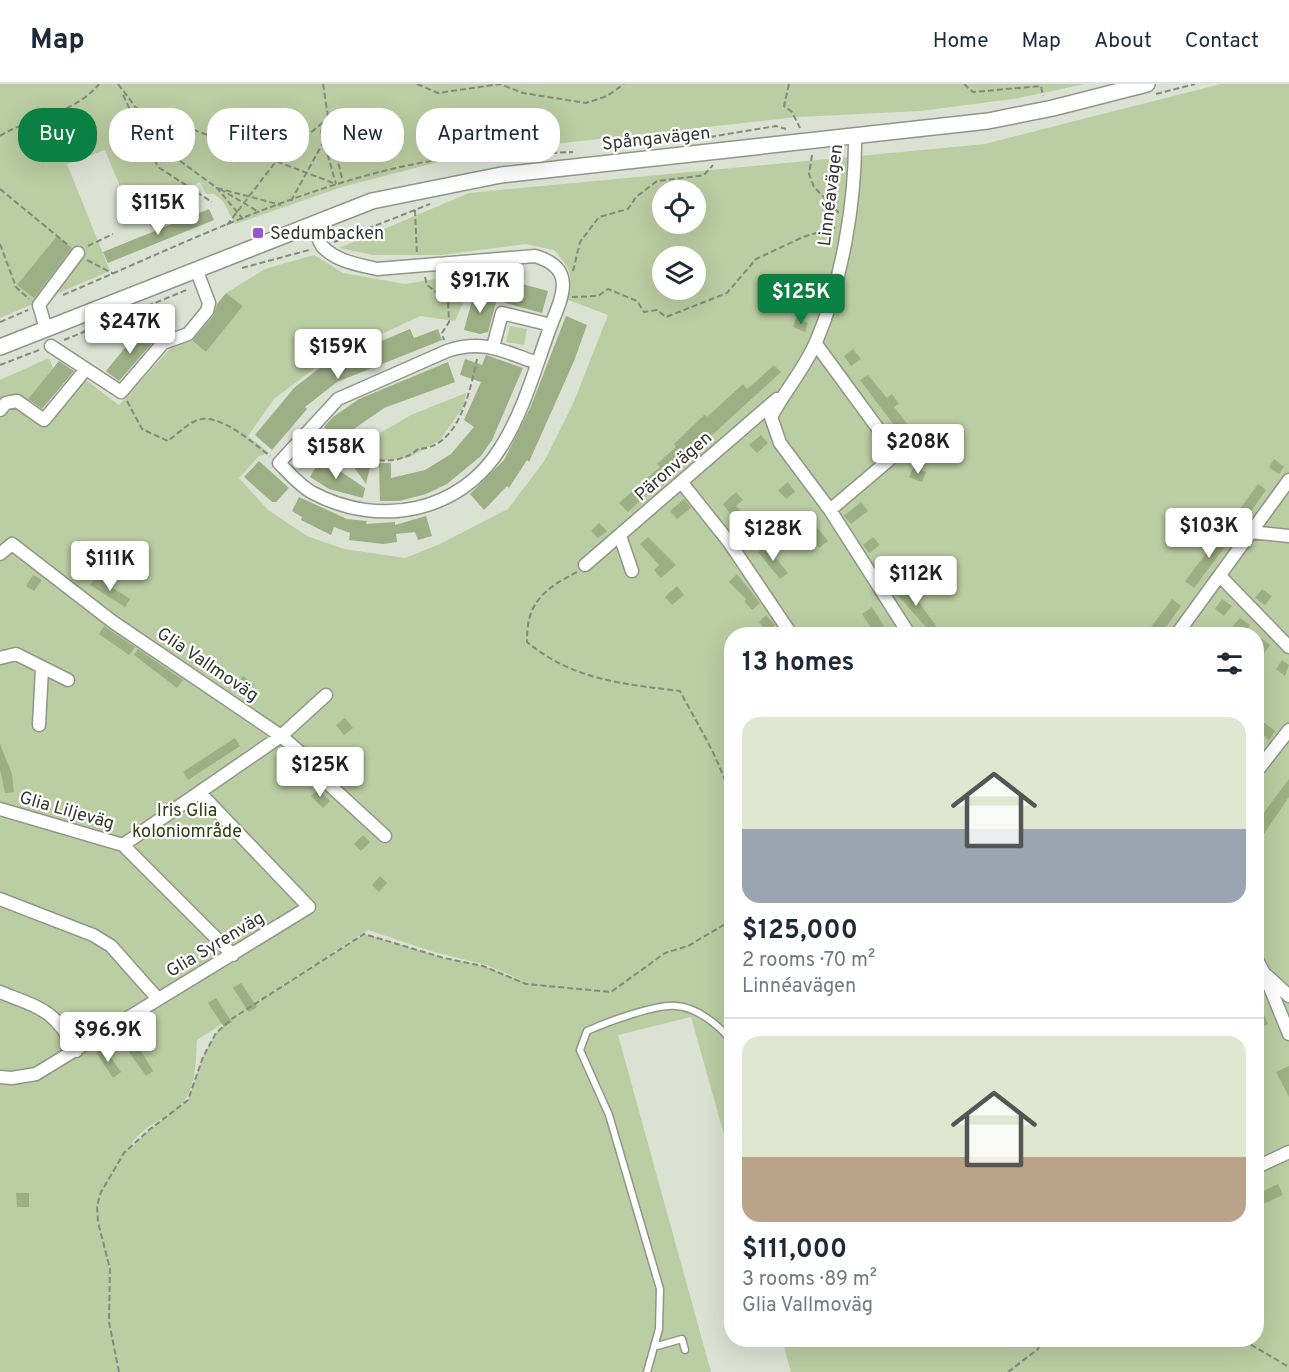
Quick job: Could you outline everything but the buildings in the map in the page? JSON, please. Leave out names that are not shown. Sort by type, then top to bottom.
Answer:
[{"type":"street","name":"Spångavägen","points":[[0,347],[372,201],[501,175],[988,121],[1147,90]]},
{"type":"street","name":"Linnéavägen","points":[[855,135],[848,224],[831,296],[816,344],[784,392],[771,417],[780,443],[830,510],[905,627]]},
{"type":"street","points":[[313,223],[322,245],[352,263],[377,269],[535,256],[550,261],[560,271],[565,288],[537,363],[514,423],[501,448],[467,486],[422,508],[382,513],[343,505],[311,492],[279,463],[310,426],[338,399],[464,345],[480,344],[493,347],[537,363]]},
{"type":"street","points":[[46,329],[38,306],[77,252]]},
{"type":"street","points":[[51,345],[121,392],[163,342],[188,334],[207,311],[209,303],[196,269]]},
{"type":"street","points":[[493,347],[502,313],[551,325]]},
{"type":"street","points":[[816,344],[890,445],[889,460],[830,510]]},
{"type":"street","points":[[0,410],[6,403],[17,401],[44,420],[86,369]]},
{"type":"street","name":"Päronvägen","points":[[585,565],[784,392]]},
{"type":"street","points":[[1183,627],[1289,480]]},
{"type":"street","points":[[682,483],[729,542],[786,627]]},
{"type":"street","points":[[1250,532],[1289,536]]},
{"type":"street","points":[[620,536],[632,572]]},
{"type":"street","name":"Glia Vallmoväg","points":[[0,554],[12,544],[113,622],[281,736],[385,836]]},
{"type":"street","points":[[1220,576],[1289,647]]},
{"type":"street","points":[[0,658],[16,654],[68,680]]},
{"type":"street","points":[[39,725],[42,669]]},
{"type":"street","name":"Glia Liljeväg","points":[[0,809],[123,845],[281,736],[326,695]]},
{"type":"street","points":[[1264,762],[1289,730]]},
{"type":"street","name":"Glia Syrenväg","points":[[0,1077],[12,1078],[36,1074],[309,907],[200,794]]},
{"type":"street","points":[[123,845],[232,955]]},
{"type":"street","points":[[0,899],[93,935],[111,946],[158,999]]},
{"type":"street","points":[[1264,974],[1289,996]]},
{"type":"street","points":[[1264,975],[1289,1034]]},
{"type":"street","points":[[0,992],[42,1008],[58,1020],[76,1051]]},
{"type":"street","points":[[1264,1164],[1289,1152]]},
{"type":"lane","points":[[647,1372],[657,1346],[660,1289],[609,1115],[580,1050],[587,1030],[618,1018],[677,1005],[714,1020],[724,1032]]},
{"type":"lane","points":[[657,1346],[682,1339],[685,1350]]},
{"type":"path","points":[[0,136],[9,130],[47,117],[92,93],[99,84]]},
{"type":"path","points":[[118,84],[158,167],[212,202]]},
{"type":"path","points":[[323,84],[327,108]]},
{"type":"path","points":[[417,84],[438,93],[500,84],[523,93],[586,103],[607,96],[624,84]]},
{"type":"path","points":[[789,84],[784,106],[792,112],[800,128]]},
{"type":"path","points":[[964,84],[973,92],[1041,86],[1044,99]]},
{"type":"path","points":[[1147,90],[1195,84]]},
{"type":"path","points":[[120,88],[172,154],[218,188],[260,213]]},
{"type":"path","points":[[134,107],[207,135]]},
{"type":"path","points":[[309,134],[321,124]]},
{"type":"path","points":[[291,201],[321,146]]},
{"type":"path","points":[[561,298],[598,296],[608,290],[637,301],[644,312],[657,310],[666,317],[727,293],[756,259],[803,237],[848,224],[814,188],[809,174],[813,152]]},
{"type":"path","points":[[573,275],[580,242],[599,217],[628,208],[636,197],[657,180],[704,174],[718,160],[708,160]]},
{"type":"path","points":[[227,225],[277,162],[336,184]]},
{"type":"path","points":[[330,162],[336,184]]},
{"type":"path","points":[[61,296],[227,225],[343,182],[338,162]]},
{"type":"path","points":[[218,188],[281,205]]},
{"type":"path","points":[[218,188],[243,219]]},
{"type":"path","points":[[0,189],[77,252],[114,273]]},
{"type":"path","points":[[238,269],[307,251],[433,203]]},
{"type":"path","points":[[415,210],[416,247],[420,266],[427,285],[448,301],[449,322],[442,333],[447,351]]},
{"type":"path","points":[[77,252],[113,234]]},
{"type":"path","points":[[0,244],[16,287],[38,306],[0,322]]},
{"type":"path","points":[[0,365],[201,284]]},
{"type":"path","points":[[310,426],[345,451],[377,460],[410,456],[418,449],[430,448],[444,437],[462,414],[480,344]]},
{"type":"path","points":[[121,392],[142,429],[168,441],[195,421],[208,418],[233,428],[279,463]]},
{"type":"path","points":[[585,565],[538,598],[527,620],[527,642],[563,667],[639,688],[680,692],[717,760],[724,778]]},
{"type":"path","points":[[119,1372],[109,1322],[110,1269],[98,1222],[97,1206],[100,1192],[124,1153],[188,1100],[202,1057],[216,1034],[233,1018],[364,933],[444,958],[483,966],[526,984],[611,992],[665,953],[688,946],[724,925]]},
{"type":"path","points":[[1008,1372],[1039,1347]]},
{"type":"path","points":[[1255,1347],[1289,1367]]},
{"type":"green space","points":[[0,84],[1085,84],[1019,98],[920,111],[797,117],[560,143],[560,108],[416,108],[416,162],[438,162],[342,187],[235,224],[223,201],[214,194],[206,194],[200,182],[130,210],[110,162],[195,162],[195,108],[109,108],[109,160],[105,150],[97,153],[97,108],[18,108],[18,162],[72,162],[67,164],[110,271],[0,318]]},
{"type":"green space","name":"Iris Glia koloniområde","points":[[1221,84],[1289,84],[1289,1372],[791,1372],[784,1347],[1264,1347],[1264,627],[724,627],[724,1135],[691,1017],[618,1035],[711,1372],[0,1372],[0,380],[49,358],[53,368],[26,402],[42,416],[78,374],[119,405],[169,350],[189,339],[206,352],[243,306],[226,293],[265,269],[314,255],[343,273],[405,284],[448,277],[470,286],[455,321],[420,316],[324,361],[274,399],[248,436],[269,453],[259,456],[239,478],[268,510],[307,536],[344,549],[405,558],[440,544],[508,509],[545,460],[573,404],[608,315],[566,299],[570,284],[569,273],[554,250],[526,244],[441,255],[373,255],[339,248],[469,193],[985,144]],"holes":[[[368,930],[434,952],[487,965],[528,983],[483,966],[444,958],[364,934],[235,1016]],[[233,1017],[216,1033],[203,1057],[188,1100],[179,1107],[189,1094],[191,1087],[196,1063],[197,1040]],[[168,1115],[129,1150],[133,1141],[140,1134]]]},
{"type":"green space","points":[[510,326],[527,329],[524,345],[506,342]]},
{"type":"green space","points":[[466,393],[464,406],[440,440],[410,457],[377,462],[351,450],[411,415]]},
{"type":"place","name":"Sedumbacken","points":[[258,233]]}]
